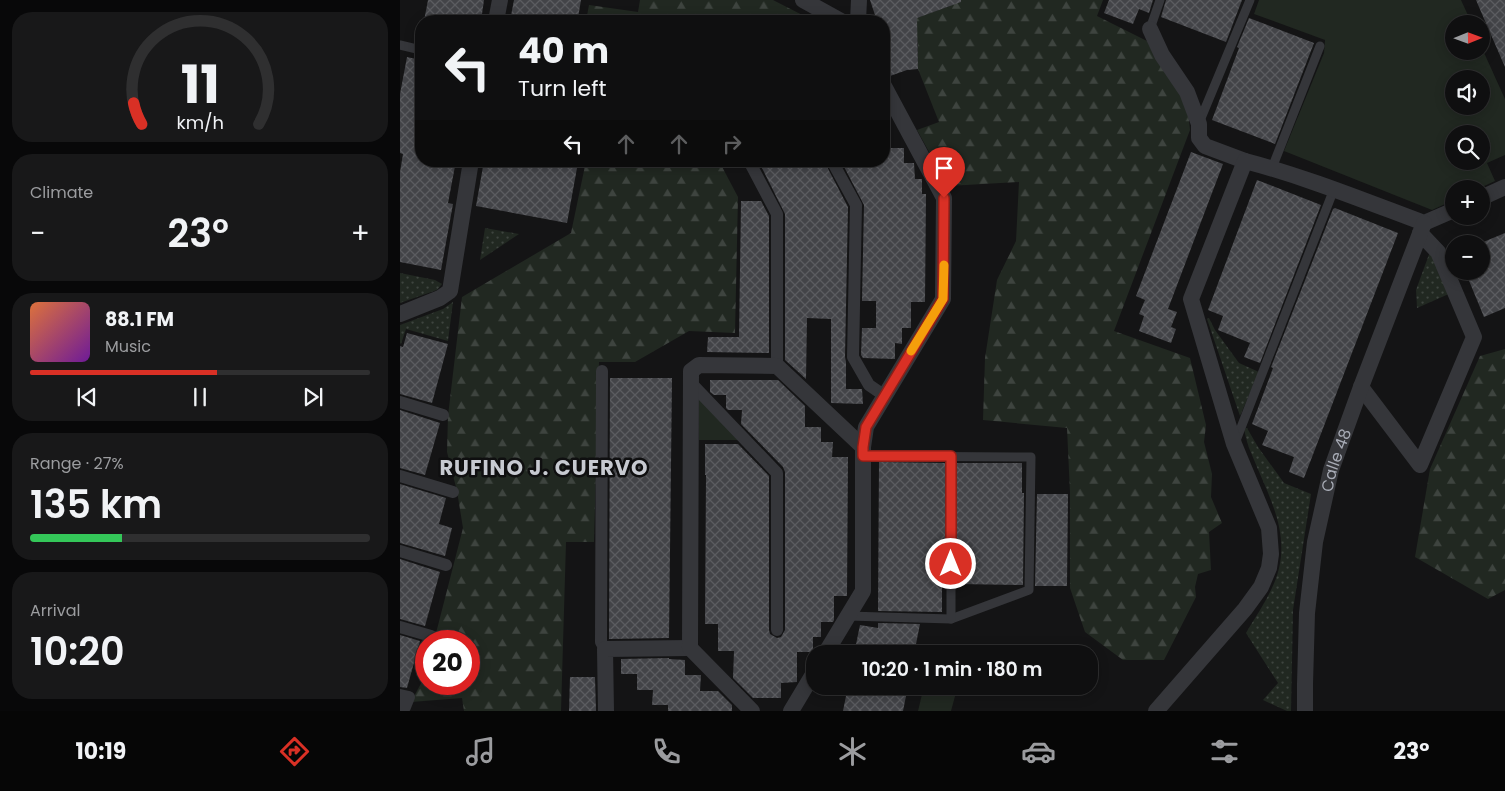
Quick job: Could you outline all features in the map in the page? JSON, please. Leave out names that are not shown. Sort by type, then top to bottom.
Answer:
[{"type":"street","points":[[497,15],[500,0]]},
{"type":"street","points":[[802,0],[830,15]]},
{"type":"street","points":[[858,15],[859,0]]},
{"type":"street","points":[[1150,29],[1162,55],[1187,92],[1199,124],[1199,138],[1205,146],[1245,161],[1334,189],[1422,228],[1438,252],[1474,337],[1420,465],[1361,387]]},
{"type":"street","points":[[830,645],[863,591],[863,452],[866,427],[943,299],[944,198],[890,97]]},
{"type":"street","points":[[1156,711],[1246,609],[1261,587],[1269,568],[1271,554],[1269,528],[1234,444],[1191,299],[1245,161]]},
{"type":"street","points":[[400,314],[440,298],[450,291],[470,167]]},
{"type":"street","points":[[752,167],[777,214],[777,366]]},
{"type":"street","points":[[835,167],[856,205],[853,357],[869,385],[884,396]]},
{"type":"street","points":[[1490,194],[1505,187]]},
{"type":"street","points":[[1422,228],[1445,215]]},
{"type":"street","name":"Calle 48","points":[[1306,711],[1307,613],[1315,542],[1331,470],[1422,228]]},
{"type":"street","points":[[752,711],[690,648],[691,371],[699,365],[777,366],[863,452]]},
{"type":"street","points":[[602,371],[601,642],[606,649],[606,711]]},
{"type":"street","points":[[691,383],[777,473],[777,630]]},
{"type":"street","points":[[400,402],[443,415]]},
{"type":"street","points":[[400,476],[453,492]]},
{"type":"street","points":[[400,552],[446,565]]},
{"type":"street","points":[[400,627],[415,632]]},
{"type":"street","points":[[606,649],[690,648]]},
{"type":"street","points":[[791,711],[806,686]]},
{"type":"street","points":[[400,695],[409,697],[405,707],[400,707]]},
{"type":"lane","points":[[1150,29],[1160,0]]},
{"type":"lane","points":[[1199,124],[1250,0]]},
{"type":"lane","points":[[400,45],[415,49]]},
{"type":"lane","points":[[1272,168],[1320,46]]},
{"type":"lane","points":[[1234,444],[1334,189]]},
{"type":"lane","points":[[848,616],[951,619],[1029,590],[1031,457],[863,452]]},
{"type":"lane","points":[[951,456],[951,619]]},
{"type":"green space","points":[[640,0],[773,0],[802,15],[587,15],[589,5],[638,12]]},
{"type":"green space","points":[[952,0],[1103,0],[1097,16],[1159,47],[1186,92],[1190,130],[1114,331],[1190,358],[1206,425],[1204,442],[1212,474],[1211,497],[1222,523],[1209,532],[1211,570],[1198,574],[1195,587],[1196,597],[1164,660],[1123,660],[1085,632],[1070,588],[1070,493],[1067,428],[983,420],[985,358],[997,280],[1016,241],[1019,182],[948,186],[917,130],[939,122],[918,69],[918,43],[911,20],[950,6]]},
{"type":"green space","points":[[1259,0],[1461,0],[1468,15],[1445,15],[1445,60],[1487,60],[1505,99],[1505,155],[1490,162],[1490,125],[1445,125],[1445,170],[1490,170],[1495,181],[1490,183],[1490,180],[1445,180],[1445,204],[1432,210],[1284,151],[1324,53],[1325,40],[1254,14]]},
{"type":"green space","points":[[585,167],[722,167],[738,197],[735,333],[689,331],[635,362],[599,362],[594,542],[566,542],[561,711],[464,711],[462,698],[411,702],[415,695],[480,695],[480,630],[437,630],[463,528],[457,491],[447,452],[448,416],[462,297],[571,233]]},
{"type":"green space","points":[[485,228],[519,234],[480,260]]},
{"type":"green space","points":[[1431,249],[1451,293],[1417,308],[1416,290]]},
{"type":"green space","points":[[400,273],[435,280],[442,284],[437,290],[400,303]]},
{"type":"green space","points":[[453,302],[448,341],[406,329],[400,343],[400,325],[443,309]]},
{"type":"green space","points":[[1209,318],[1215,330],[1239,363],[1259,372],[1240,416],[1207,319]]},
{"type":"green space","points":[[1505,349],[1505,590],[1488,599],[1415,557],[1430,469],[1480,356]]},
{"type":"green space","points":[[702,399],[739,440],[699,440],[699,400]]},
{"type":"green space","points":[[1247,428],[1284,483],[1311,494],[1293,610],[1291,711],[1263,700],[1278,683],[1246,633],[1271,590],[1278,572],[1281,554],[1281,537],[1278,521],[1273,504],[1248,446],[1244,429]]},
{"type":"green space","points":[[922,695],[955,695],[951,711],[918,711]]},
{"type":"building","points":[[428,0],[484,0],[482,15],[425,15]]},
{"type":"building","points":[[514,0],[581,0],[578,15],[511,15]]},
{"type":"building","points":[[870,0],[961,0],[961,2],[917,18],[918,69],[907,70],[890,76],[890,15],[875,15]]},
{"type":"building","points":[[1109,0],[1153,0],[1149,13],[1139,9],[1133,24],[1104,13]]},
{"type":"building","points":[[1166,0],[1242,0],[1226,42],[1161,17]]},
{"type":"building","points":[[1476,0],[1505,0],[1505,67],[1490,32],[1490,15],[1482,15]]},
{"type":"building","points":[[1249,18],[1314,43],[1275,144],[1212,120]]},
{"type":"building","points":[[407,57],[415,59],[415,167],[455,167],[448,203],[453,204],[441,270],[400,262],[400,172],[403,154],[400,153],[400,94]]},
{"type":"building","points":[[890,148],[904,148],[904,163],[914,163],[915,179],[922,179],[922,194],[926,194],[925,302],[911,302],[911,328],[902,328],[902,344],[895,343],[895,359],[863,358],[861,355],[862,328],[876,328],[876,301],[862,301],[864,205],[844,167],[890,167]]},
{"type":"building","points":[[1191,152],[1223,164],[1168,309],[1177,312],[1171,327],[1176,329],[1171,343],[1139,331],[1144,316],[1139,314],[1145,300],[1136,296]]},
{"type":"building","points":[[483,167],[577,168],[567,223],[476,206]]},
{"type":"building","points":[[762,167],[827,167],[848,207],[846,389],[862,389],[863,404],[831,403],[831,319],[807,318],[806,379],[785,360],[785,214]]},
{"type":"building","points":[[1257,180],[1321,205],[1260,363],[1244,357],[1250,343],[1218,330],[1223,316],[1208,310]]},
{"type":"building","points":[[741,201],[761,201],[769,216],[769,353],[707,352],[708,337],[739,337]]},
{"type":"building","points":[[1335,208],[1398,233],[1304,478],[1289,472],[1294,457],[1262,445],[1268,431],[1252,424],[1273,368],[1271,367]]},
{"type":"building","points":[[1505,233],[1505,308],[1484,317],[1469,280],[1490,280],[1490,239]]},
{"type":"building","points":[[407,333],[448,344],[432,403],[400,394],[400,346],[403,347]]},
{"type":"building","points":[[610,378],[672,378],[669,638],[609,639]]},
{"type":"building","points":[[710,380],[778,380],[805,406],[805,427],[821,427],[821,442],[833,442],[832,457],[848,457],[847,596],[834,596],[833,622],[821,622],[821,637],[813,637],[813,645],[806,645],[806,652],[797,652],[797,682],[781,683],[781,698],[753,698],[733,678],[734,651],[718,651],[718,624],[705,624],[705,444],[738,444],[769,476],[769,630],[770,634],[777,638],[781,637],[785,630],[785,472],[783,467],[741,424],[742,410],[728,410],[726,408],[726,395],[714,395],[710,392]]},
{"type":"building","points":[[400,410],[440,423],[425,475],[400,468]]},
{"type":"building","points":[[879,462],[945,463],[945,584],[942,584],[942,612],[878,611]]},
{"type":"building","points":[[957,463],[1022,463],[1022,493],[1024,493],[1023,585],[957,584]]},
{"type":"building","points":[[400,484],[446,498],[439,524],[452,528],[445,556],[400,543]]},
{"type":"building","points":[[1037,494],[1068,494],[1067,586],[1035,586]]},
{"type":"building","points":[[400,559],[440,572],[425,626],[400,619]]},
{"type":"building","points":[[878,623],[920,624],[916,645],[856,645],[860,625],[878,628]]},
{"type":"building","points":[[400,635],[415,640],[415,659],[407,688],[400,687]]},
{"type":"building","points":[[669,658],[685,660],[685,675],[701,675],[700,691],[718,691],[732,705],[732,711],[668,711],[668,705],[652,705],[653,690],[637,690],[637,674],[621,674],[621,659]]},
{"type":"building","points":[[570,677],[595,677],[596,711],[569,711]]},
{"type":"building","points":[[846,695],[906,695],[903,711],[843,711]]},
{"type":"slow traffic","points":[[911,351],[943,299],[944,265]]},
{"type":"district","name":"RUFINO J. CUERVO","points":[[544,468]]},
{"type":"route","points":[[944,198],[943,299],[866,427],[863,456],[951,456],[951,564]]}]
